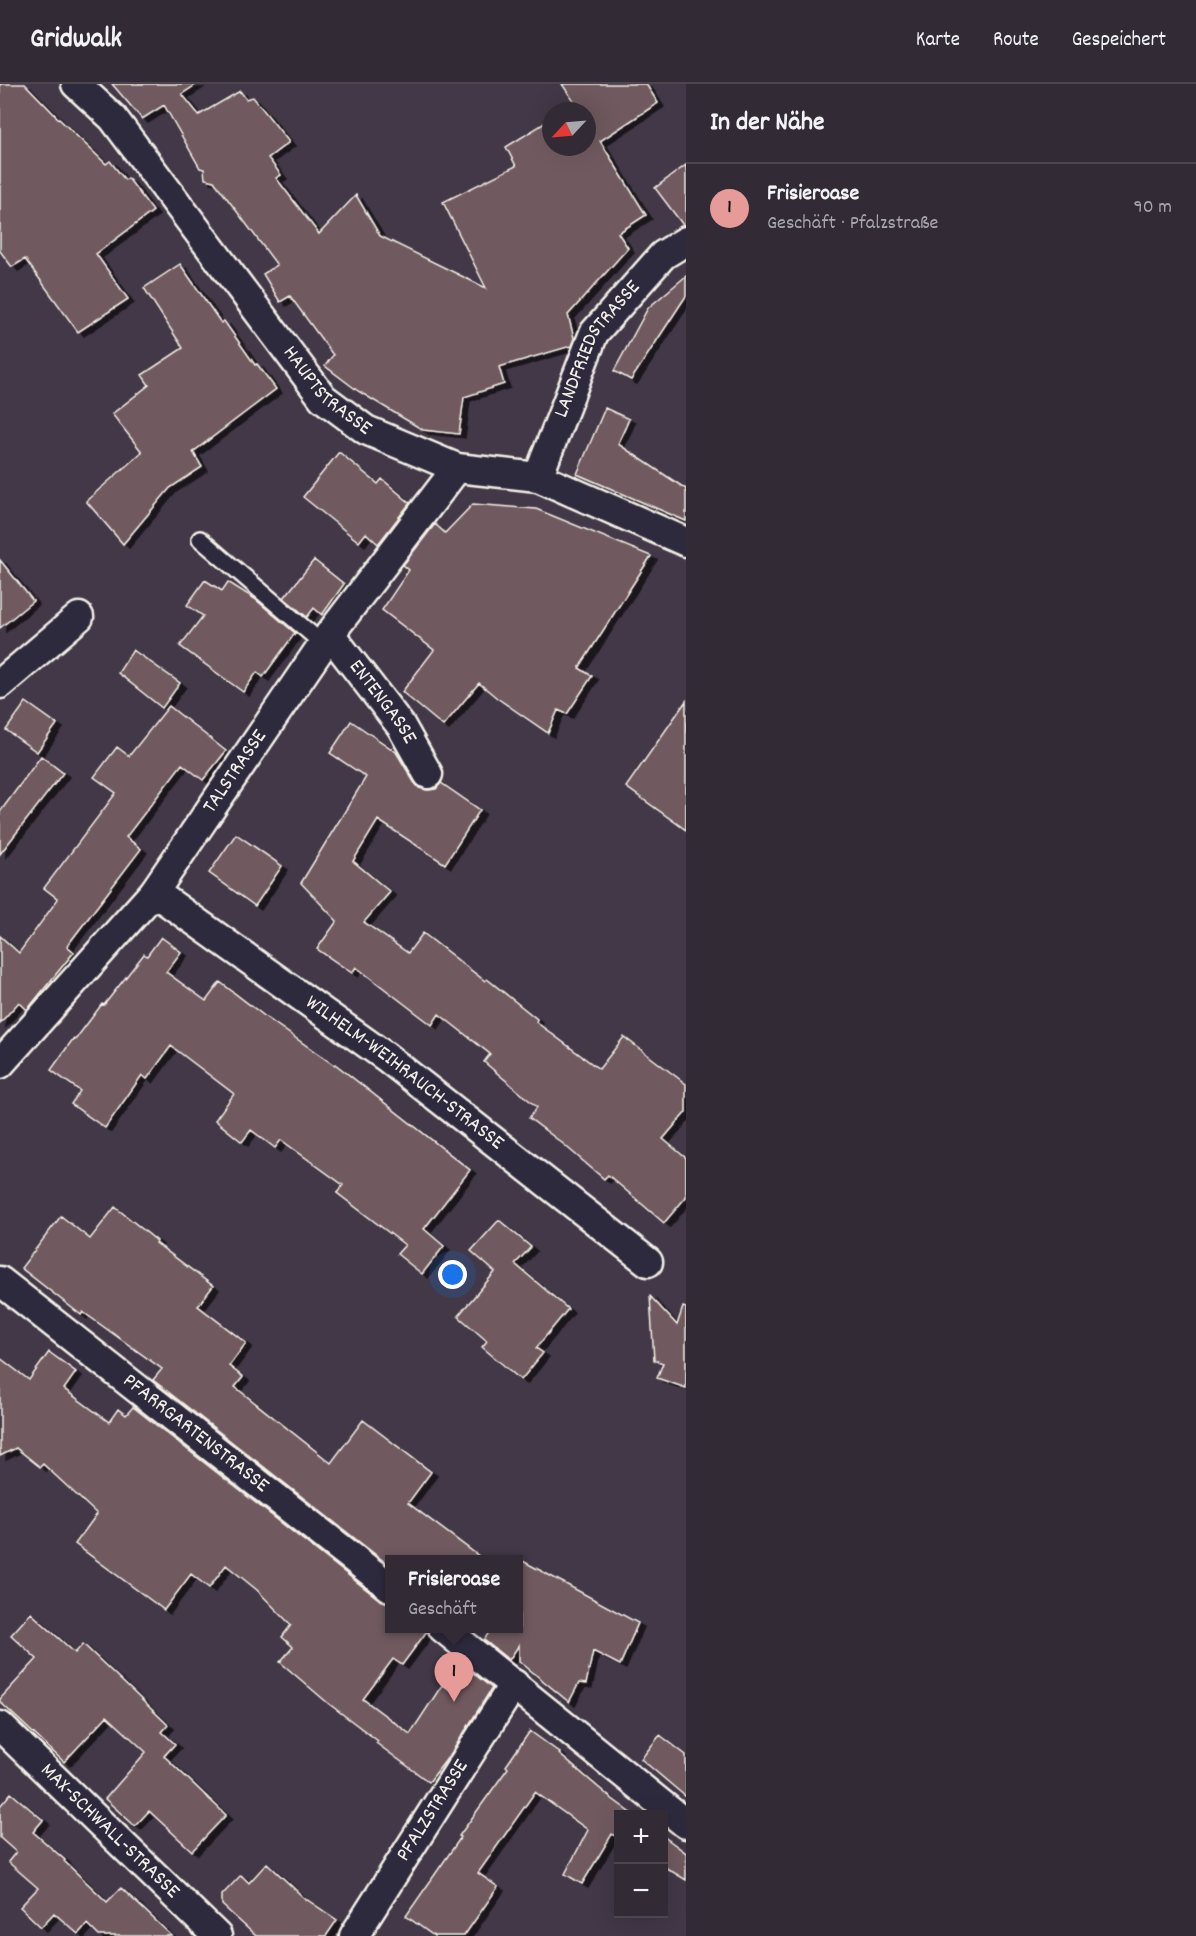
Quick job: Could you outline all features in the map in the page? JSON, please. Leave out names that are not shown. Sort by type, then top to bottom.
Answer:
[{"type":"street","name":"HAUPTSTRASSE","points":[[76,84],[113,118],[323,398],[366,430],[457,468],[538,477],[686,542]]},
{"type":"street","name":"LANDFRIEDSTRASSE","points":[[538,477],[594,333],[663,255],[686,241]]},
{"type":"street","name":"TALSTRASSE","points":[[0,1064],[154,892],[326,639],[457,468]]},
{"type":"street","points":[[0,684],[79,616]]},
{"type":"street","name":"ENTENGASSE","points":[[326,639],[401,726],[428,774]]},
{"type":"street","name":"WILHELM-WEIHRAUCH-STRASSE","points":[[154,892],[386,1057],[648,1262]]},
{"type":"street","name":"PFARRGARTENSTRASSE","points":[[0,1281],[385,1583]]},
{"type":"street","points":[[448,1633],[686,1824]]},
{"type":"street","name":"PFALZSTRASSE","points":[[354,1936],[514,1684]]},
{"type":"street","name":"MAX-SCHWALL-STRASSE","points":[[2,1732],[217,1936]]},
{"type":"lane","points":[[200,539],[326,639]]},
{"type":"building","points":[[0,84],[25,84],[106,164],[110,161],[125,180],[128,178],[153,211],[96,254],[128,299],[78,332],[25,259],[12,267],[0,251]]},
{"type":"building","points":[[112,84],[197,84],[182,94],[199,115],[240,91],[246,99],[253,97],[289,142],[268,158],[281,175],[276,178],[319,234],[356,195],[380,236],[486,288],[443,202],[516,166],[506,147],[542,125],[542,156],[596,156],[596,102],[574,102],[562,84],[646,84],[658,103],[600,141],[646,215],[618,233],[628,248],[568,315],[574,338],[571,346],[499,367],[504,384],[464,397],[459,434],[423,430],[358,391],[325,366],[333,355],[290,296],[280,302],[263,274],[277,265],[214,181],[205,179],[204,169],[200,168],[164,105],[142,119]]},
{"type":"building","points":[[686,165],[686,225],[683,225],[655,188]]},
{"type":"building","points":[[180,264],[221,323],[224,321],[255,365],[257,364],[276,389],[193,452],[202,467],[170,488],[123,544],[86,501],[142,452],[112,414],[149,385],[142,375],[183,348],[144,288]]},
{"type":"building","points":[[686,276],[686,296],[631,380],[614,371],[648,308]]},
{"type":"building","points":[[605,408],[629,419],[618,444],[686,489],[686,521],[577,474]]},
{"type":"building","points":[[339,452],[378,484],[382,479],[410,503],[378,544],[366,533],[359,542],[303,497]]},
{"type":"building","points":[[473,504],[536,509],[651,556],[579,668],[592,676],[567,714],[558,710],[548,733],[479,683],[443,726],[402,692],[434,650],[382,610],[409,570],[403,565],[435,524],[445,533]]},
{"type":"building","points":[[0,560],[33,601],[0,628]]},
{"type":"building","points":[[314,560],[344,584],[322,615],[314,608],[307,617],[284,598]]},
{"type":"building","points":[[205,580],[222,591],[228,582],[255,599],[295,633],[263,677],[257,672],[243,692],[180,646],[203,616],[187,605]]},
{"type":"building","points":[[133,650],[180,683],[162,708],[118,673]]},
{"type":"building","points":[[686,701],[686,830],[626,787]]},
{"type":"building","points":[[26,702],[57,724],[37,752],[6,730]]},
{"type":"building","points":[[169,706],[226,751],[203,780],[182,764],[126,837],[141,849],[67,946],[74,952],[27,1010],[19,1002],[0,1023],[0,936],[19,953],[58,899],[44,888],[116,793],[94,777],[117,747],[129,756]]},
{"type":"building","points":[[351,721],[396,752],[419,788],[436,789],[441,783],[480,810],[445,864],[378,820],[353,861],[390,892],[364,922],[408,953],[423,933],[485,981],[487,979],[537,1019],[536,1022],[599,1069],[624,1037],[686,1084],[686,1112],[663,1139],[686,1158],[686,1197],[664,1223],[608,1175],[604,1179],[529,1118],[537,1107],[484,1062],[490,1054],[439,1014],[432,1025],[356,967],[352,973],[317,949],[337,921],[301,883],[366,777],[330,753]]},
{"type":"building","points":[[41,756],[63,773],[0,854],[0,812]]},
{"type":"building","points":[[236,834],[282,866],[255,906],[209,873]]},
{"type":"building","points":[[161,937],[181,952],[166,972],[206,1001],[220,982],[267,1018],[335,1064],[470,1170],[424,1229],[444,1246],[422,1274],[397,1254],[405,1245],[337,1193],[343,1185],[281,1140],[275,1148],[251,1130],[242,1142],[215,1120],[234,1094],[171,1046],[147,1079],[142,1075],[105,1128],[71,1104],[80,1091],[51,1070],[73,1039],[75,1040],[102,1004],[104,1005],[144,954],[147,956]]},
{"type":"building","points":[[115,1207],[157,1241],[156,1243],[213,1286],[198,1306],[246,1343],[229,1366],[243,1377],[235,1387],[331,1463],[363,1420],[431,1472],[408,1503],[477,1555],[385,1555],[385,1562],[153,1380],[162,1369],[83,1312],[81,1315],[21,1268],[61,1216],[90,1239]]},
{"type":"building","points":[[499,1220],[531,1247],[515,1264],[568,1309],[536,1348],[543,1353],[521,1380],[482,1347],[487,1341],[458,1316],[495,1272],[471,1251]]},
{"type":"building","points":[[650,1296],[677,1325],[683,1307],[686,1308],[686,1388],[657,1378],[663,1363],[654,1360]]},
{"type":"building","points":[[49,1352],[76,1372],[64,1389],[109,1422],[118,1409],[126,1415],[133,1407],[380,1600],[385,1602],[385,1633],[426,1633],[402,1665],[393,1659],[363,1699],[410,1734],[442,1685],[450,1690],[465,1667],[492,1688],[452,1752],[429,1782],[376,1743],[378,1741],[329,1704],[280,1662],[293,1647],[282,1637],[291,1625],[257,1590],[226,1565],[209,1588],[191,1574],[164,1610],[75,1544],[97,1514],[43,1464],[40,1467],[16,1448],[0,1456],[0,1358],[29,1380]]},
{"type":"building","points":[[523,1561],[638,1623],[620,1665],[593,1651],[586,1684],[579,1683],[569,1702],[519,1661],[519,1645],[509,1660],[484,1640],[488,1633],[523,1633]]},
{"type":"building","points":[[31,1613],[75,1653],[83,1644],[168,1725],[162,1732],[175,1744],[164,1756],[226,1815],[192,1851],[149,1811],[135,1826],[105,1799],[146,1752],[107,1716],[64,1762],[0,1702],[0,1699],[37,1659],[11,1635]]},
{"type":"building","points":[[530,1731],[560,1753],[627,1810],[614,1810],[614,1835],[612,1834],[582,1884],[565,1874],[588,1830],[535,1792],[478,1873],[498,1887],[464,1936],[434,1936],[406,1916],[508,1768],[506,1766]]},
{"type":"building","points":[[660,1735],[686,1755],[686,1797],[641,1759]]},
{"type":"building","points":[[11,1793],[43,1820],[33,1832],[107,1902],[121,1888],[172,1936],[99,1936],[87,1924],[78,1934],[54,1913],[41,1927],[20,1907],[38,1888],[8,1862],[16,1852],[0,1838],[0,1806]]},
{"type":"building","points":[[668,1840],[686,1853],[686,1880],[668,1869]]},
{"type":"building","points":[[267,1863],[303,1897],[337,1920],[326,1936],[256,1936],[222,1905],[222,1895],[241,1875],[249,1883]]},
{"type":"place","name":"Frisieroase","points":[[454,1702]]}]
